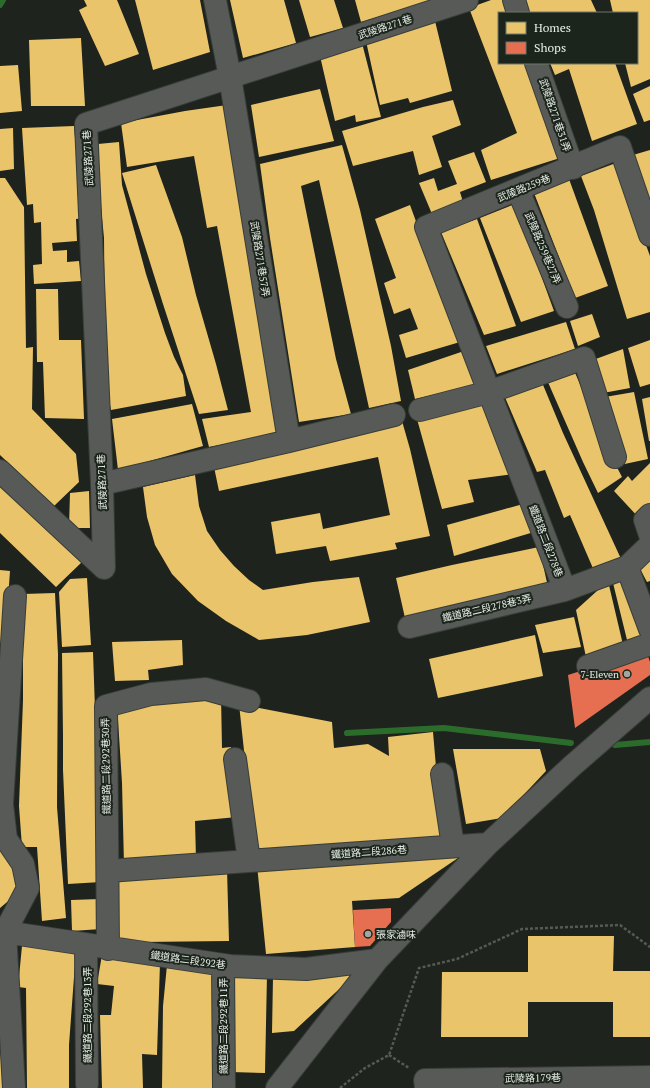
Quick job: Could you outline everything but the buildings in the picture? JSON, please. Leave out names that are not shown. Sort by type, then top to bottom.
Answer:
[{"type":"street","name":"武陵路271巷57弄","points":[[215,0],[230,77],[289,441]]},
{"type":"street","name":"武陵路271巷","points":[[0,471],[104,568],[102,484],[86,124],[467,0]]},
{"type":"street","points":[[514,0],[518,12]]},
{"type":"street","name":"武陵路271巷31弄","points":[[536,64],[573,168]]},
{"type":"street","name":"武陵路259巷","points":[[426,227],[620,148],[650,235]]},
{"type":"street","name":"武陵路259巷27弄","points":[[518,190],[567,307]]},
{"type":"street","name":"鐵道路二段278巷","points":[[426,227],[565,590],[627,567]]},
{"type":"street","points":[[420,410],[489,392],[584,358],[615,457]]},
{"type":"street","points":[[102,484],[394,415]]},
{"type":"street","points":[[650,515],[644,520],[650,534]]},
{"type":"street","points":[[650,544],[627,567],[650,629]]},
{"type":"street","name":"鐵道路二段278巷3弄","points":[[409,627],[565,590]]},
{"type":"street","points":[[14,1088],[2,934],[28,888],[23,864],[6,839],[2,804],[15,596]]},
{"type":"street","points":[[588,666],[650,644]]},
{"type":"street","name":"鐵道路二段292巷30弄","points":[[108,948],[106,706],[151,694],[206,689],[249,700]]},
{"type":"street","points":[[277,1088],[377,960],[488,844],[572,766],[650,698]]},
{"type":"street","points":[[235,759],[249,861]]},
{"type":"street","points":[[442,774],[453,846]]},
{"type":"street","name":"鐵道路二段286巷","points":[[108,871],[488,844]]},
{"type":"street","name":"鐵道路二段292巷","points":[[2,934],[223,965],[306,969],[377,960]]},
{"type":"street","name":"鐵道路二段292巷13弄","points":[[86,945],[87,1084]]},
{"type":"street","name":"鐵道路二段292巷11弄","points":[[223,965],[224,1088]]},
{"type":"street","name":"武陵路179巷","points":[[426,1088],[425,1080],[650,1077]]},
{"type":"path","points":[[340,1088],[365,1068],[389,1055],[419,968],[457,959],[522,929],[620,925],[650,947]]},
{"type":"waterway","points":[[0,5],[3,0]]},
{"type":"waterway","points":[[347,733],[444,728],[571,743]]},
{"type":"waterway","points":[[615,745],[650,742]]},
{"type":"place","name":"7-Eleven","points":[[627,674]]},
{"type":"place","name":"張家滷味","points":[[368,934]]}]
